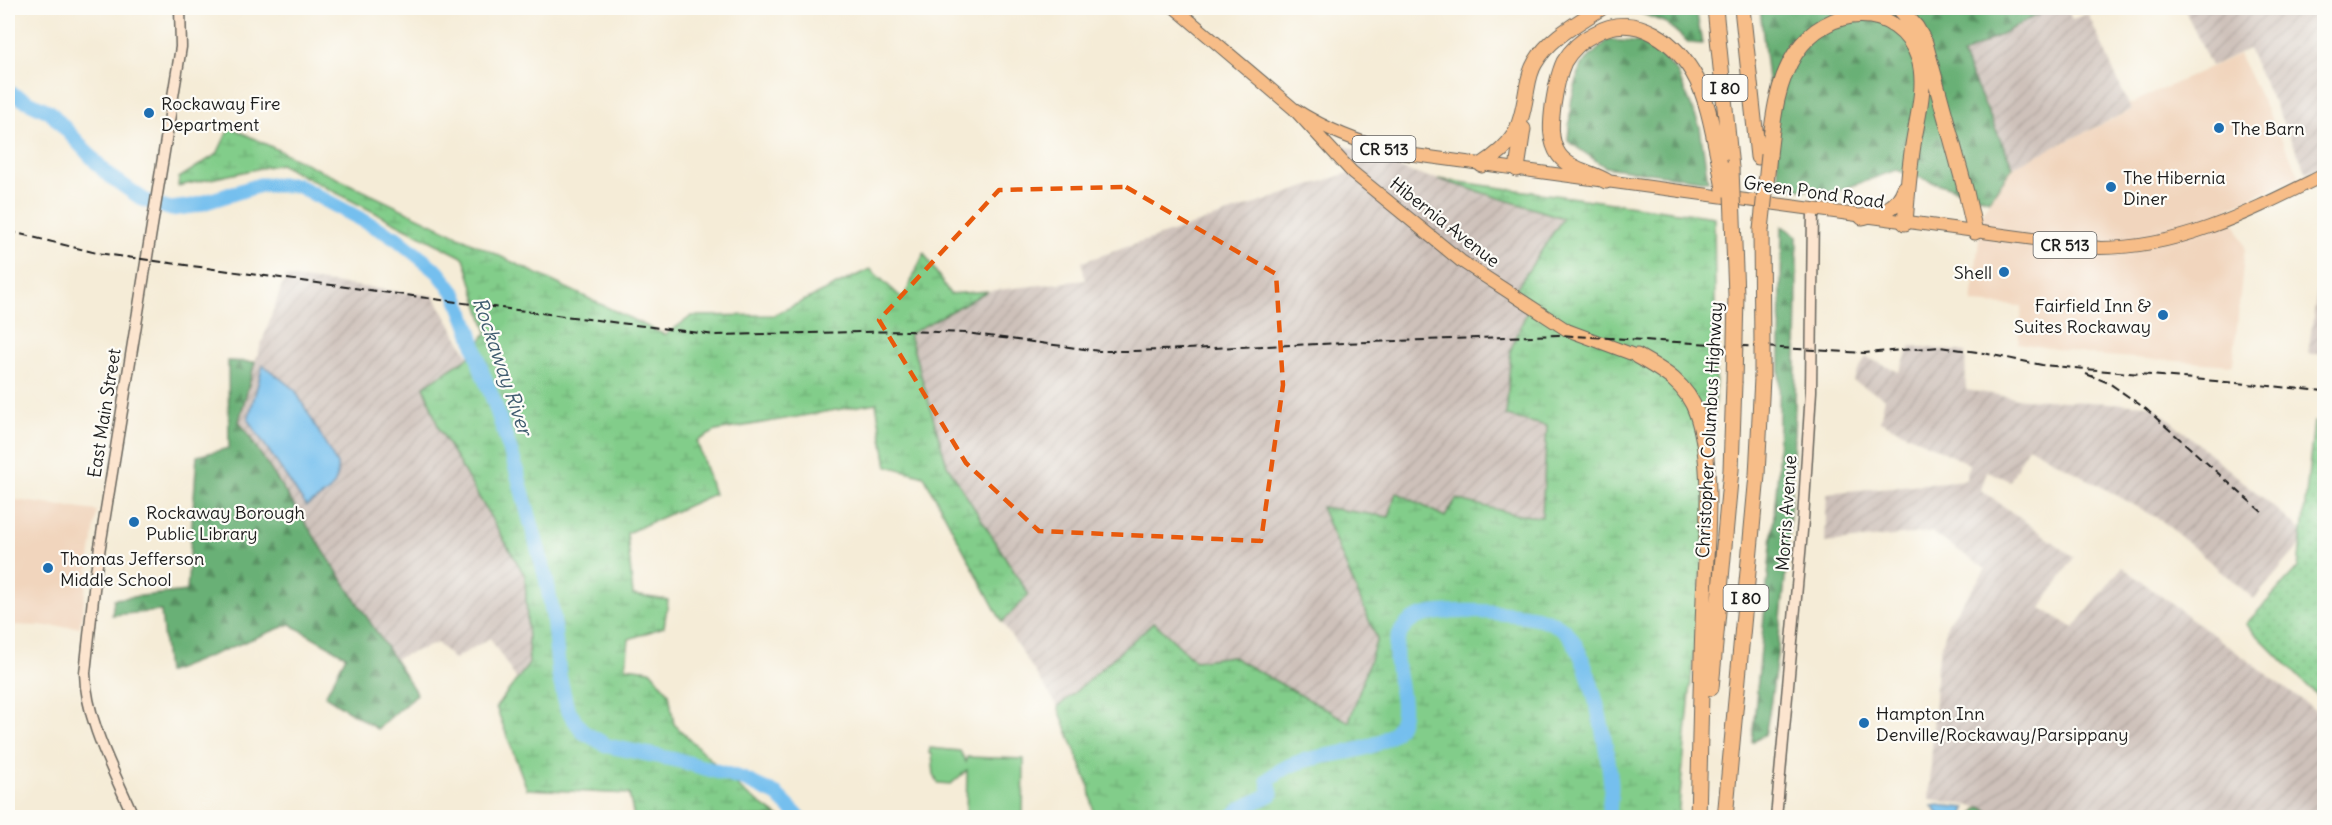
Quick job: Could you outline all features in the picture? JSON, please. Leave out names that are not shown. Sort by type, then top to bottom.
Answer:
[{"type":"highway","points":[[1482,165],[1511,141],[1520,126],[1528,79],[1541,53],[1560,35],[1602,8]]},
{"type":"highway","name":"I 80","points":[[1715,8],[1725,164]]},
{"type":"highway","name":"I 80","points":[[1725,818],[1757,475],[1762,378],[1763,156],[1743,8]]},
{"type":"highway","points":[[1899,8],[1916,27],[1925,43],[1975,232]]},
{"type":"highway","points":[[1763,156],[1786,69],[1804,40],[1827,22],[1844,15],[1864,12],[1882,17],[1910,40],[1919,61],[1922,89],[1905,223]]},
{"type":"highway","points":[[1606,181],[1592,173],[1568,165],[1560,157],[1552,136],[1551,116],[1554,95],[1565,62],[1574,48],[1600,30],[1616,26],[1632,26],[1652,32],[1670,43],[1686,61],[1698,82],[1725,164]]},
{"type":"highway","points":[[1517,169],[1523,125],[1522,114]]},
{"type":"highway","name":"Christopher Columbus Highway","points":[[1698,818],[1727,511],[1734,384],[1735,261],[1725,164]]},
{"type":"highway","points":[[1862,217],[1888,211],[1895,206],[1901,199],[1910,174]]},
{"type":"highway","points":[[1637,356],[1667,372],[1682,386],[1690,398],[1698,414],[1707,464],[1707,540],[1698,818]]},
{"type":"main road","name":"Hibernia Avenue","points":[[1175,8],[1294,109],[1352,172],[1461,261],[1567,330],[1637,356]]},
{"type":"main road","name":"Green Pond Road","points":[[1294,109],[1325,128],[1374,147],[1400,153],[2100,248],[2143,246],[2171,241],[2208,229],[2325,175]]},
{"type":"street","name":"East Main Street","points":[[134,818],[91,715],[85,689],[85,674],[95,578],[183,38],[180,8]]},
{"type":"street","name":"Morris Avenue","points":[[1776,818],[1803,520],[1812,351],[1813,210]]},
{"type":"highlighted area","points":[[1126,187],[1276,274],[1283,385],[1261,541],[1039,531],[966,463],[879,320],[999,190]]},
{"type":"shaded area","points":[[2036,8],[2066,8],[2072,19],[2088,14],[2131,110],[2013,167],[1962,55],[2038,14]]},
{"type":"shaded area","points":[[2184,8],[2324,8],[2324,164],[2307,173],[2248,49],[2211,66]]},
{"type":"shaded area","points":[[2239,54],[2300,176],[2228,208],[2245,247],[2233,365],[2093,355],[2018,343],[2022,306],[1972,303],[1982,212],[2013,167],[2130,111],[2128,105]]},
{"type":"shaded area","points":[[1331,140],[1423,176],[1563,218],[1510,298],[1528,309],[1547,426],[1542,517],[1519,515],[1475,503],[1446,517],[1396,492],[1390,517],[1321,507],[1377,639],[1349,722],[1231,656],[1196,661],[1154,623],[1116,680],[1058,707],[1002,622],[1029,595],[947,465],[909,333],[988,291],[1085,280],[1082,262],[1360,169]]},
{"type":"shaded area","points":[[2324,198],[2324,354],[2308,354],[2321,263],[2317,201]]},
{"type":"shaded area","points":[[285,277],[434,296],[469,357],[424,386],[439,429],[525,576],[529,664],[517,680],[490,638],[454,659],[437,643],[394,659],[239,421],[255,362]]},
{"type":"shaded area","points":[[1911,346],[1965,352],[1966,390],[2024,399],[2152,405],[2302,531],[2301,544],[2254,599],[2161,520],[2028,446],[2010,481],[1987,471],[1981,490],[2074,557],[2041,608],[2074,628],[2122,567],[2324,717],[2324,817],[1994,818],[1985,808],[1929,799],[1937,664],[1948,623],[1986,569],[1931,532],[1825,543],[1827,493],[1966,480],[1969,464],[1880,421],[1885,398],[1853,381],[1866,357],[1899,372]]},
{"type":"shaded area","name":"Thomas Jefferson Middle School","points":[[8,499],[97,511],[80,627],[8,625]]},
{"type":"green space","points":[[1639,8],[1696,8],[1702,44],[1689,43],[1666,23],[1638,12]]},
{"type":"green space","points":[[1760,8],[2036,8],[2039,14],[1962,55],[2013,167],[1989,200],[1896,170],[1832,193],[1780,186]]},
{"type":"green space","points":[[1608,40],[1649,43],[1677,72],[1700,127],[1708,181],[1605,167],[1568,141],[1571,102],[1581,65]]},
{"type":"green space","points":[[230,127],[665,335],[692,316],[774,315],[870,269],[903,299],[924,253],[950,294],[988,291],[909,334],[947,465],[1029,595],[1002,622],[924,476],[887,466],[876,403],[716,431],[697,441],[714,494],[627,533],[633,595],[668,600],[664,627],[629,639],[626,667],[650,670],[669,693],[674,724],[744,792],[779,817],[634,817],[629,794],[527,789],[496,707],[529,664],[525,576],[439,429],[424,386],[469,357],[487,332],[464,258],[280,164],[178,186],[179,178],[217,154]]},
{"type":"green space","points":[[1438,179],[1714,217],[1716,372],[1711,474],[1678,817],[1094,817],[1090,789],[1058,707],[1154,622],[1195,661],[1231,656],[1349,722],[1377,639],[1321,507],[1389,517],[1396,492],[1445,517],[1456,499],[1519,515],[1542,517],[1547,426],[1506,416],[1511,349],[1528,309],[1510,298],[1563,218]]},
{"type":"green space","points":[[1782,226],[1797,236],[1796,380],[1792,475],[1786,570],[1773,691],[1765,735],[1752,742],[1778,472]]},
{"type":"green space","points":[[228,361],[255,362],[239,421],[417,694],[377,729],[325,696],[346,656],[290,624],[167,673],[161,611],[112,615],[114,599],[187,591],[197,456],[229,448]]},
{"type":"green space","points":[[2314,422],[2324,424],[2324,685],[2317,695],[2246,624],[2298,568]]},
{"type":"green space","points":[[930,748],[960,751],[966,762],[967,757],[1024,759],[1023,817],[966,817],[967,770],[951,784],[938,783],[934,775]]},
{"type":"green space","points":[[1979,807],[1985,808],[1994,817],[1971,817]]},
{"type":"water","points":[[263,365],[295,390],[337,464],[338,473],[334,485],[325,494],[306,506],[248,420]]},
{"type":"water","points":[[1932,806],[1966,808],[1963,817],[1941,817]]},
{"type":"waterway","name":"Rockaway River","points":[[8,92],[50,112],[107,174],[144,200],[171,209],[193,206],[260,185],[297,185],[396,238],[438,272],[456,295],[515,465],[546,578],[553,616],[559,675],[567,709],[583,732],[608,746],[681,761],[743,779],[777,795],[800,818]]},
{"type":"waterway","points":[[1230,818],[1241,809],[1271,794],[1268,780],[1282,770],[1312,758],[1376,744],[1390,736],[1400,725],[1403,711],[1396,661],[1396,645],[1402,631],[1414,619],[1421,616],[1462,611],[1538,618],[1564,630],[1573,642],[1590,680],[1602,728],[1611,786],[1609,818]]},
{"type":"railway","points":[[8,231],[97,253],[715,335],[906,331],[966,333],[1099,351],[1558,335],[1865,353],[1939,347],[2042,365],[2324,391]]},
{"type":"railway","points":[[2086,374],[2109,383],[2146,409],[2264,514]]},
{"type":"place","name":"Rockaway Fire Department","points":[[149,113]]},
{"type":"place","name":"The Barn","points":[[2219,128]]},
{"type":"place","name":"The Hibernia Diner","points":[[2111,187]]},
{"type":"place","name":"Shell","points":[[2004,272]]},
{"type":"place","name":"Fairfield Inn & Suites Rockaway","points":[[2163,315]]},
{"type":"place","name":"Rockaway Borough Public Library","points":[[134,522]]},
{"type":"place","name":"Thomas Jefferson Middle School","points":[[48,568]]},
{"type":"place","name":"Hampton Inn Denville/Rockaway/Parsippany","points":[[1864,723]]}]
